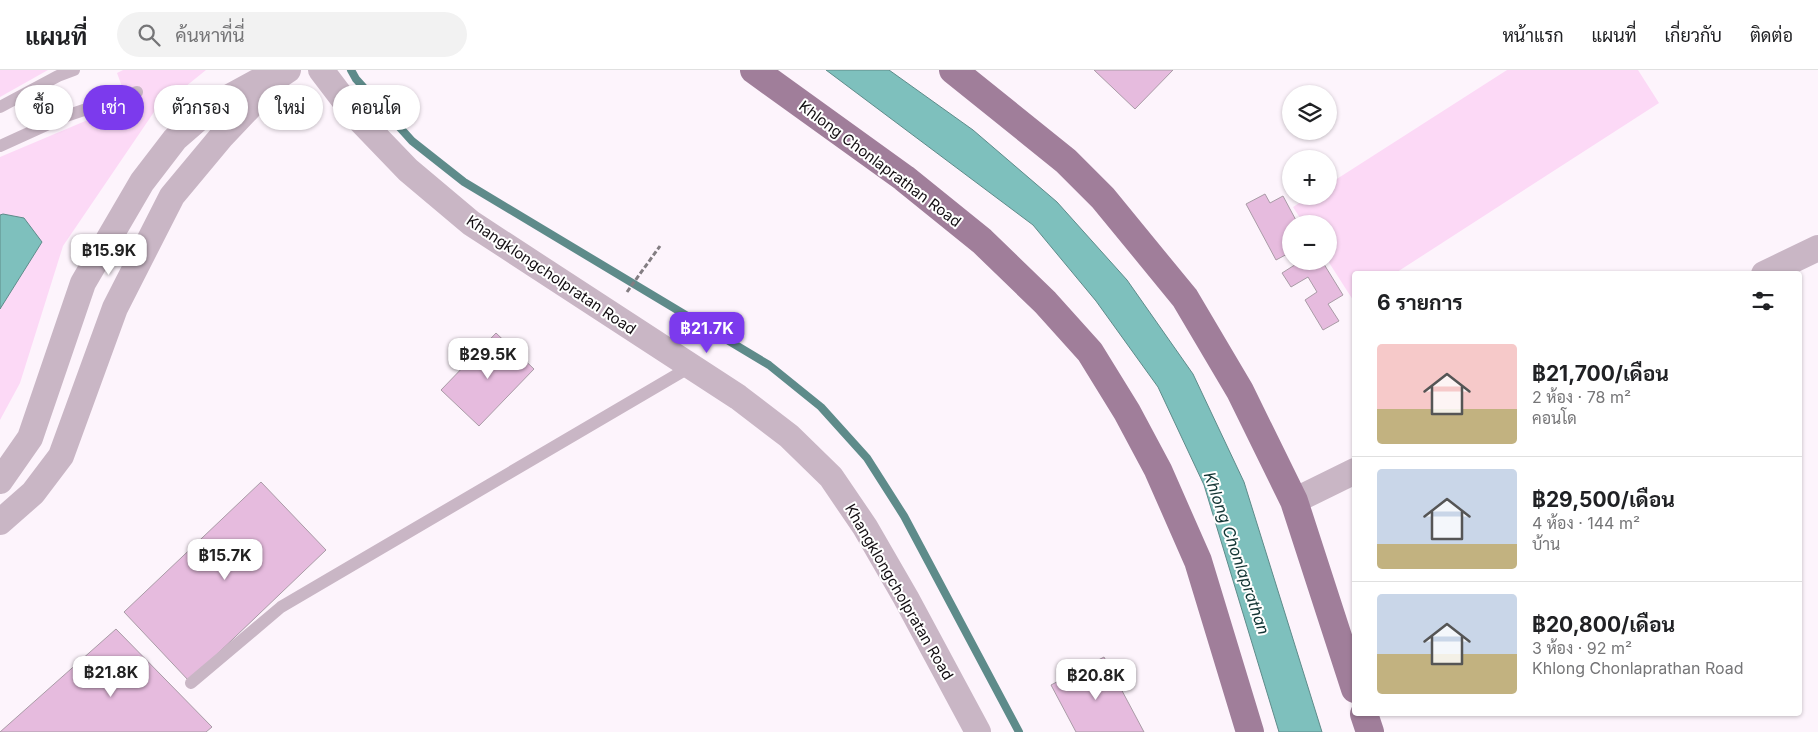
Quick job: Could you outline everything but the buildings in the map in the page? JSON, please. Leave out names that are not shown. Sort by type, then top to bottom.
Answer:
[{"type":"main road","name":"Khlong Chonlaprathan Road","points":[[754,70],[904,178],[982,241],[1045,302],[1090,352],[1158,470],[1198,561],[1250,732]]},
{"type":"main road","points":[[959,72],[1066,161],[1103,198],[1185,298],[1240,391],[1294,501],[1352,680]]},
{"type":"main road","points":[[1365,716],[1370,732]]},
{"type":"street","name":"Khangklongcholpratan Road","points":[[321,70],[356,116],[408,170],[471,223],[738,397],[789,436],[831,477],[878,551],[978,732]]},
{"type":"street","points":[[0,481],[30,438],[83,283],[142,182],[175,139],[213,106],[257,82],[284,73]]},
{"type":"street","points":[[0,522],[33,493],[61,456],[115,308],[172,196],[222,136],[284,73]]},
{"type":"street","points":[[1770,271],[1818,248]]},
{"type":"street","points":[[1294,501],[1352,472]]},
{"type":"lane","points":[[0,108],[58,76],[74,70]]},
{"type":"lane","points":[[0,146],[83,110]]},
{"type":"lane","points":[[191,683],[281,607],[690,367]]},
{"type":"path","points":[[641,275],[660,246]]},
{"type":"shaded area","points":[[0,70],[48,70],[21,85],[15,85],[15,89],[0,97]]},
{"type":"shaded area","points":[[123,70],[206,70],[187,85],[154,85],[154,112],[144,127],[144,85],[121,85],[117,73]]},
{"type":"shaded area","points":[[1507,70],[1638,70],[1659,103],[1399,271],[1352,271],[1352,298],[1334,270],[1337,270],[1337,215],[1298,215],[1293,207],[1296,205],[1337,205],[1337,179]]},
{"type":"shaded area","points":[[83,122],[83,130],[142,130],[63,246],[20,383],[0,420],[0,309],[42,242],[3,214],[0,215],[0,157],[64,130],[73,130],[73,126]]},
{"type":"water","name":"Khlong Chonlaprathan","points":[[826,70],[889,70],[973,130],[1057,202],[1127,280],[1193,374],[1244,482],[1322,732],[1279,732],[1204,485],[1158,387],[1096,301],[1033,225]]},
{"type":"water","points":[[0,215],[24,218],[42,242],[0,309]]},
{"type":"waterway","points":[[351,70],[356,79],[412,141],[464,182],[769,365],[821,407],[867,458],[904,516],[1019,732]]}]
